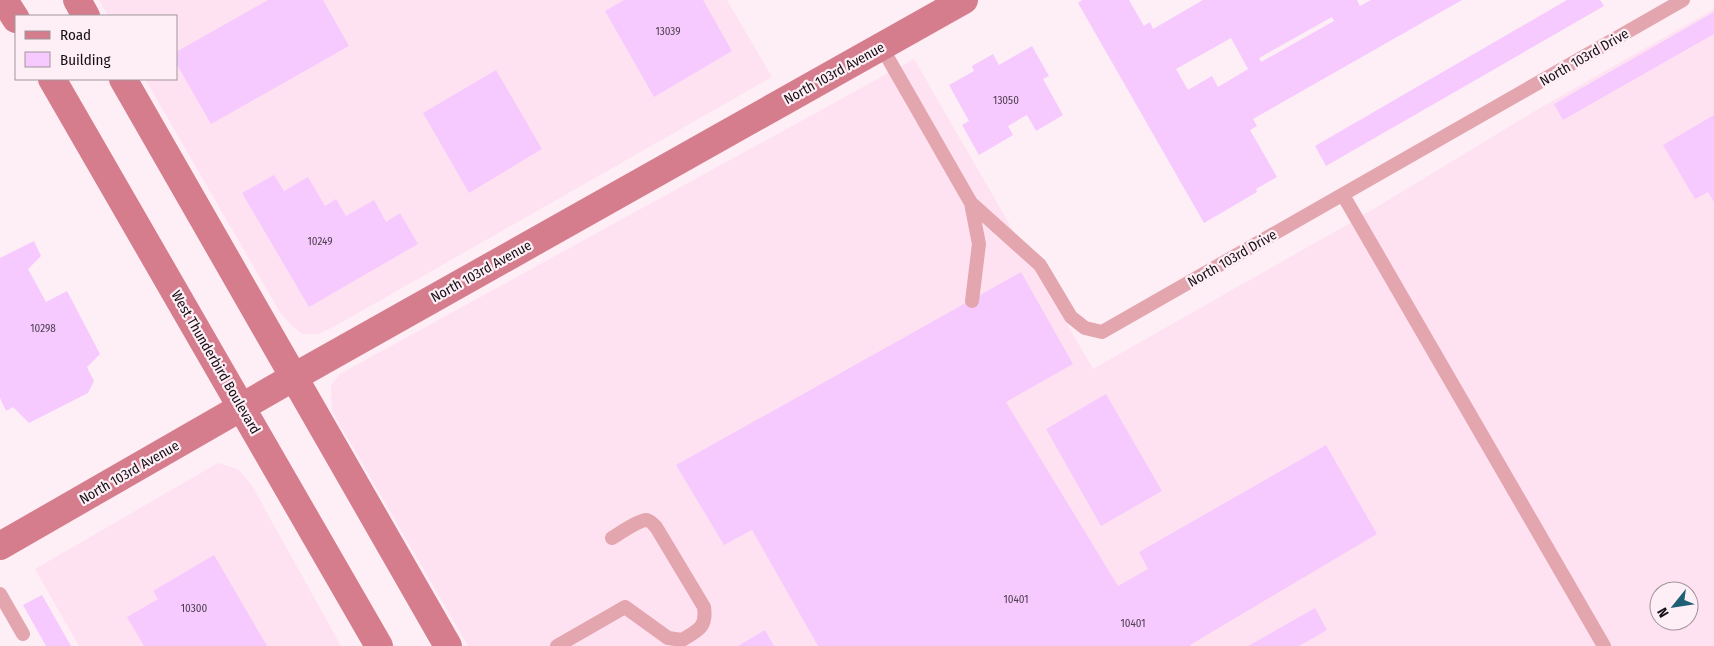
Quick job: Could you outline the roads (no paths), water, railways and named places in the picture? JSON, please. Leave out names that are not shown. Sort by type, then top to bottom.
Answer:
[{"type":"street","points":[[4,0],[15,18]]},
{"type":"street","points":[[77,0],[85,15]]},
{"type":"street","name":"North 103rd Avenue","points":[[0,546],[294,377],[964,0]]},
{"type":"street","name":"West Thunderbird Boulevard","points":[[53,80],[379,646]]},
{"type":"street","points":[[124,80],[448,646]]},
{"type":"lane","name":"North 103rd Drive","points":[[881,46],[971,203],[1040,264],[1071,317],[1085,328],[1102,332],[1683,0]]},
{"type":"lane","points":[[1343,195],[1604,646]]},
{"type":"lane","points":[[971,203],[979,244],[972,301]]},
{"type":"lane","points":[[557,646],[625,607],[668,638],[682,640],[701,628],[706,619],[704,608],[656,527],[651,522],[646,520],[638,523],[612,538]]},
{"type":"lane","points":[[0,594],[23,634]]}]
